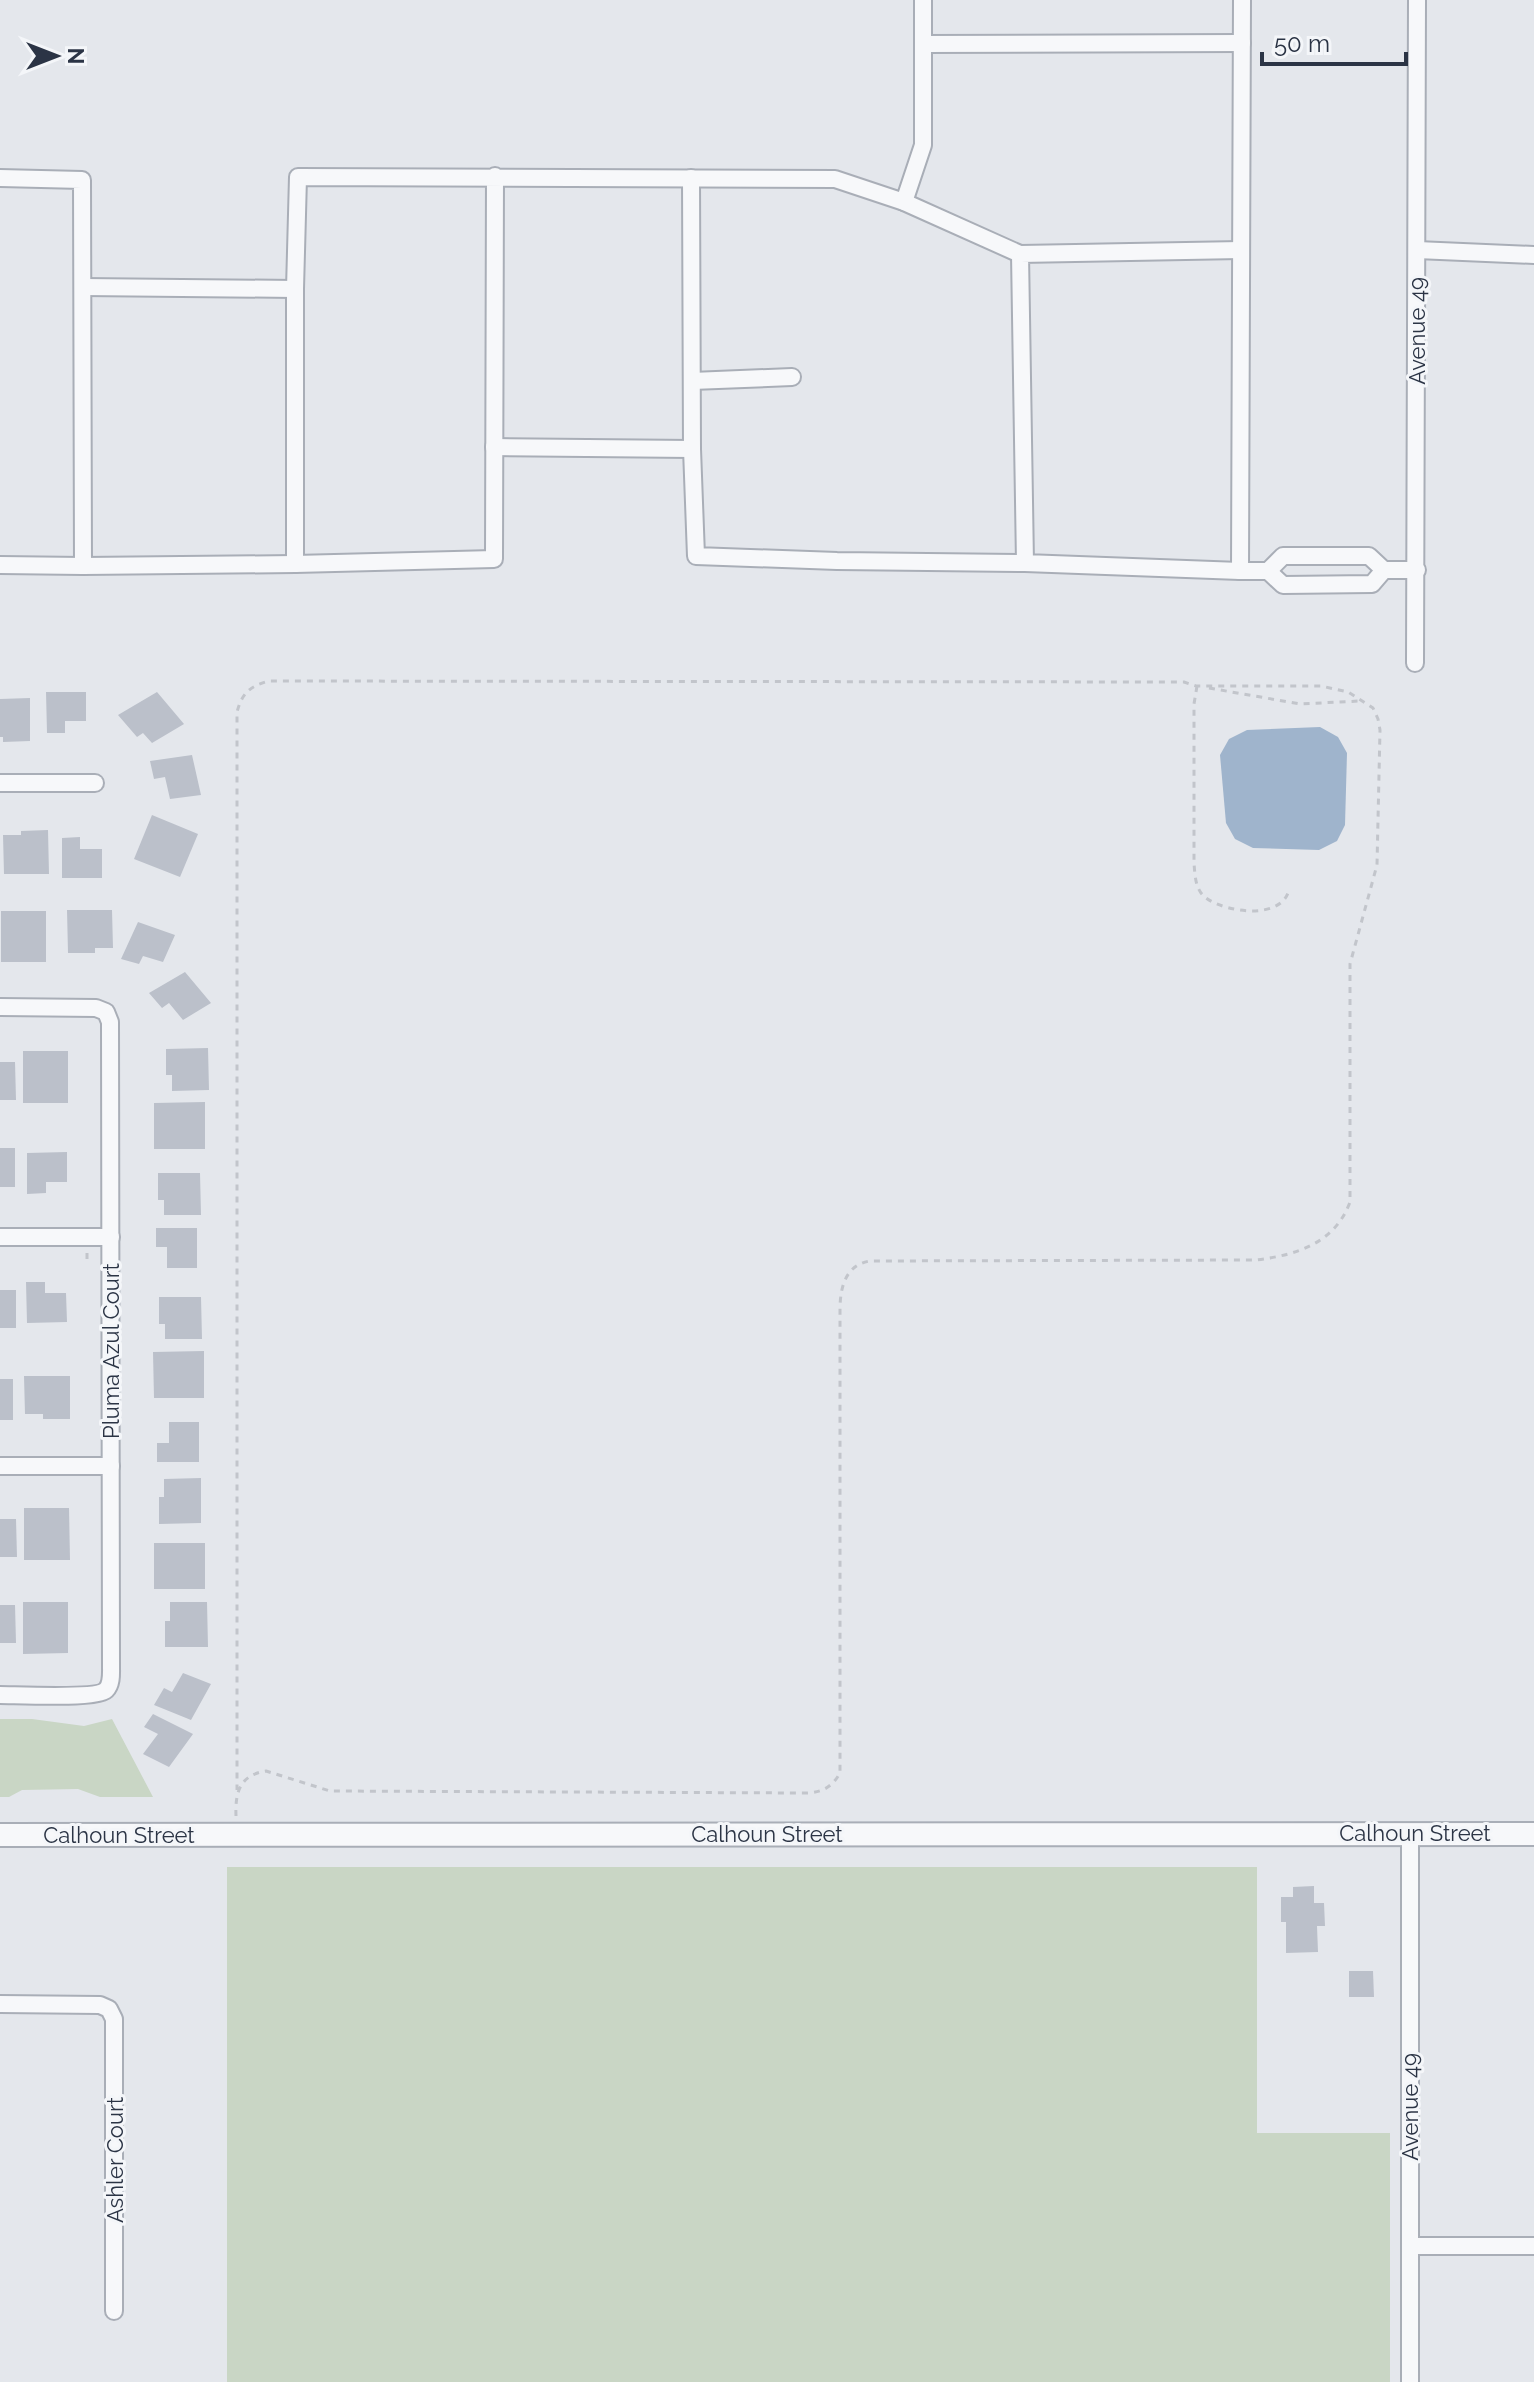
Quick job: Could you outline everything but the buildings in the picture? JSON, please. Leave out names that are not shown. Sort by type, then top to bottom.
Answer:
[{"type":"street","points":[[904,202],[923,145],[923,0]]},
{"type":"street","points":[[1240,571],[1242,0]]},
{"type":"street","name":"Avenue 49","points":[[1415,663],[1417,0]]},
{"type":"street","points":[[923,44],[1242,43]]},
{"type":"street","points":[[0,565],[295,564],[494,559],[495,176]]},
{"type":"street","points":[[295,564],[298,177],[835,179],[904,202],[1020,254],[1241,250]]},
{"type":"street","points":[[0,178],[82,180],[83,566]]},
{"type":"street","points":[[691,178],[692,449],[696,556],[1268,571],[1283,585],[1372,584],[1384,570]]},
{"type":"street","points":[[1417,250],[1534,255]]},
{"type":"street","points":[[1020,254],[1025,563]]},
{"type":"street","points":[[83,287],[295,289]]},
{"type":"street","points":[[692,381],[792,377]]},
{"type":"street","points":[[494,447],[692,449]]},
{"type":"street","points":[[1268,571],[1283,556],[1369,556],[1384,570],[1417,570]]},
{"type":"street","points":[[1322,556],[1322,585]]},
{"type":"street","points":[[0,783],[95,783]]},
{"type":"street","name":"Pluma Azul Court","points":[[0,1007],[96,1008],[106,1012],[111,1036],[111,1680],[106,1690],[97,1694],[0,1695]]},
{"type":"street","points":[[0,1237],[111,1237]]},
{"type":"street","points":[[0,1466],[111,1466]]},
{"type":"street","name":"Avenue 49","points":[[1410,1833],[1410,2382]]},
{"type":"street","name":"Calhoun Street","points":[[0,1835],[1534,1834]]},
{"type":"street","name":"Ashler Court","points":[[0,2004],[100,2005],[109,2009],[114,2019],[114,2311]]},
{"type":"street","points":[[1410,2246],[1534,2246]]},
{"type":"path","points":[[236,1834],[237,712],[251,686],[269,681],[1184,682],[1300,704],[1363,701]]},
{"type":"path","points":[[237,1790],[245,1778],[266,1771],[330,1791],[819,1792],[835,1782],[840,1773],[840,1292],[844,1280],[856,1266],[870,1261],[1256,1260],[1313,1246],[1336,1228],[1350,1202],[1350,964],[1377,865],[1380,730],[1373,708],[1348,692],[1321,686],[1196,686]]},
{"type":"path","points":[[1196,686],[1196,884],[1204,897],[1230,908],[1244,910],[1269,911],[1288,896],[1289,890]]},
{"type":"green space","points":[[0,1719],[32,1719],[84,1726],[112,1719],[153,1797],[100,1797],[78,1789],[22,1790],[9,1797],[0,1797]]},
{"type":"green space","points":[[227,1867],[1257,1867],[1257,2133],[1390,2133],[1390,2382],[227,2382]]},
{"type":"water","points":[[1320,727],[1338,737],[1347,753],[1345,825],[1337,841],[1319,850],[1253,848],[1235,839],[1226,823],[1220,755],[1229,739],[1247,730]]}]
